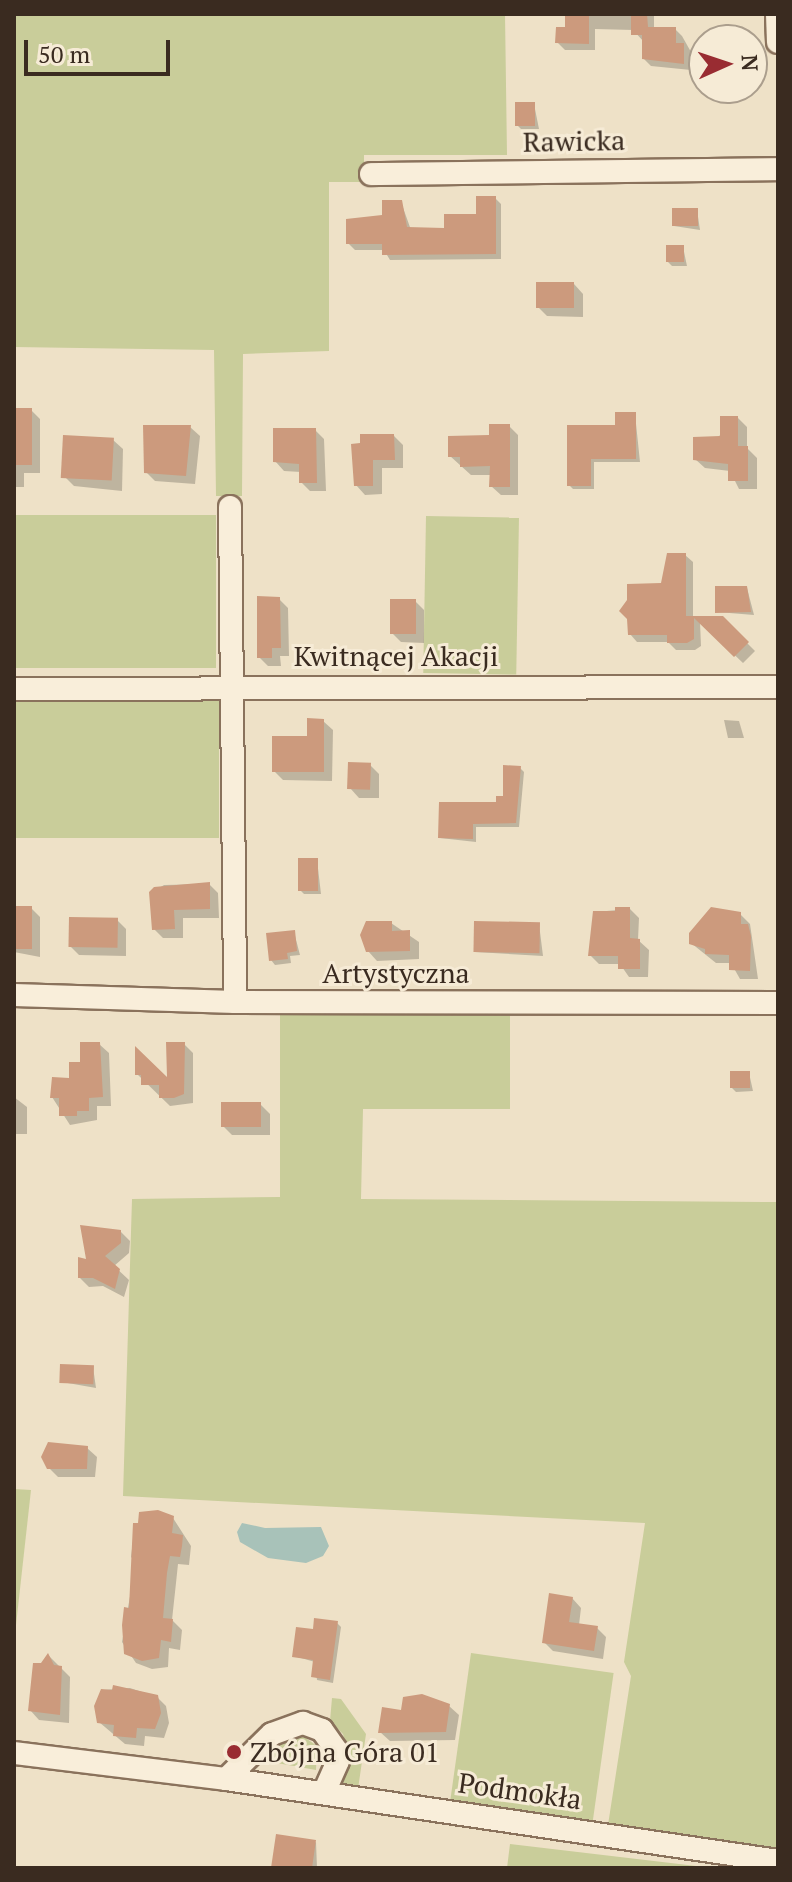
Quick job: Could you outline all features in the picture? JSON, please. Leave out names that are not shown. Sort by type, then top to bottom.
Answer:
[{"type":"street","points":[[777,14],[778,42]]},
{"type":"street","name":"Rawicka","points":[[371,174],[778,169]]},
{"type":"street","points":[[230,507],[235,1002]]},
{"type":"street","name":"Kwitnącej Akacji","points":[[14,689],[230,685],[778,687]]},
{"type":"street","name":"Artystyczna","points":[[14,995],[235,1002],[778,1003]]},
{"type":"street","points":[[226,1779],[272,1734],[303,1723],[322,1730],[336,1750],[336,1770],[324,1793]]},
{"type":"street","name":"Podmokła","points":[[14,1753],[226,1779],[778,1861]]},
{"type":"green space","points":[[14,14],[505,14],[507,155],[364,155],[364,182],[329,182],[329,351],[243,354],[242,496],[216,496],[214,350],[14,347]]},
{"type":"green space","points":[[14,515],[216,515],[216,668],[14,668]]},
{"type":"green space","points":[[426,516],[519,518],[516,675],[423,673]]},
{"type":"green space","points":[[14,694],[219,694],[219,838],[14,838]]},
{"type":"green space","points":[[280,1013],[510,1013],[510,1109],[363,1109],[361,1199],[778,1202],[778,1850],[608,1825],[631,1676],[624,1662],[645,1523],[123,1496],[132,1199],[280,1197]]},
{"type":"green space","points":[[14,1489],[31,1490],[14,1643]]},
{"type":"green space","points":[[471,1653],[614,1673],[593,1823],[450,1803]]},
{"type":"green space","points":[[332,1698],[341,1699],[366,1734],[358,1789],[341,1787],[348,1755],[343,1734],[330,1721]]},
{"type":"green space","points":[[300,1734],[317,1746],[316,1770],[260,1760],[286,1738]]},
{"type":"green space","points":[[510,1844],[713,1868],[507,1868]]},
{"type":"water","points":[[242,1523],[265,1528],[321,1527],[329,1546],[323,1556],[306,1563],[268,1558],[240,1542],[237,1532]]},
{"type":"building","points":[[565,14],[589,14],[589,44],[555,43],[556,27],[565,27]]},
{"type":"building","points":[[631,14],[647,14],[648,27],[676,27],[676,43],[684,43],[684,64],[642,59],[642,35],[631,35]]},
{"type":"building","points":[[515,102],[535,102],[535,126],[515,126]]},
{"type":"building","points":[[476,196],[496,196],[496,254],[382,255],[382,244],[346,244],[346,219],[382,215],[382,200],[402,200],[407,227],[444,228],[444,214],[476,214]]},
{"type":"building","points":[[672,208],[698,208],[698,226],[672,226]]},
{"type":"building","points":[[666,245],[684,245],[684,262],[666,262]]},
{"type":"building","points":[[536,282],[574,282],[574,308],[536,308]]},
{"type":"building","points":[[14,408],[32,408],[32,465],[14,465]]},
{"type":"building","points":[[615,412],[636,412],[636,459],[591,459],[591,486],[567,486],[567,425],[615,425]]},
{"type":"building","points":[[720,416],[738,416],[738,446],[748,446],[748,481],[728,481],[728,464],[693,460],[693,437],[720,436]]},
{"type":"building","points":[[489,424],[510,424],[510,487],[489,487],[490,466],[460,467],[460,457],[448,457],[448,436],[489,435]]},
{"type":"building","points":[[143,425],[191,425],[186,476],[144,473]]},
{"type":"building","points":[[273,428],[316,428],[317,483],[299,483],[299,464],[273,462]]},
{"type":"building","points":[[360,434],[394,434],[395,460],[373,460],[373,486],[354,486],[351,444],[360,443]]},
{"type":"building","points":[[63,435],[114,438],[112,481],[61,478]]},
{"type":"building","points":[[667,553],[686,553],[686,616],[723,616],[749,642],[734,657],[694,618],[694,639],[687,643],[667,643],[667,635],[628,635],[627,619],[619,611],[627,600],[627,584],[661,583]]},
{"type":"building","points":[[715,586],[747,586],[751,612],[715,613]]},
{"type":"building","points":[[257,596],[280,597],[281,648],[272,648],[272,658],[257,658]]},
{"type":"building","points":[[390,599],[416,599],[416,634],[390,634]]},
{"type":"building","points":[[307,718],[324,719],[324,772],[272,772],[272,736],[307,736]]},
{"type":"building","points":[[348,762],[371,763],[370,790],[347,789]]},
{"type":"building","points":[[503,765],[521,766],[516,823],[473,824],[473,839],[438,838],[439,802],[496,802],[496,796],[503,796]]},
{"type":"building","points":[[298,858],[318,858],[318,891],[298,891]]},
{"type":"building","points":[[210,882],[210,909],[174,910],[175,929],[152,930],[149,892],[154,887]]},
{"type":"building","points":[[14,906],[32,906],[32,949],[14,949]]},
{"type":"building","points":[[615,907],[630,907],[630,938],[640,939],[640,969],[618,969],[618,956],[588,956],[593,911],[615,911]]},
{"type":"building","points":[[711,907],[741,912],[741,924],[748,924],[751,936],[750,971],[729,970],[729,955],[705,954],[705,949],[689,944],[689,933]]},
{"type":"building","points":[[69,917],[118,918],[117,948],[68,947]]},
{"type":"building","points":[[366,921],[392,921],[392,931],[410,930],[410,951],[366,952],[360,935]]},
{"type":"building","points":[[474,921],[540,922],[539,953],[473,952]]},
{"type":"building","points":[[295,930],[297,951],[287,953],[288,959],[269,961],[266,933]]},
{"type":"building","points":[[80,1042],[100,1042],[103,1097],[89,1098],[89,1111],[77,1111],[77,1116],[59,1116],[59,1098],[50,1098],[52,1077],[69,1078],[69,1062],[80,1062]]},
{"type":"building","points":[[166,1042],[185,1042],[184,1094],[174,1098],[159,1098],[159,1085],[141,1085],[141,1075],[135,1075],[135,1046],[167,1077]]},
{"type":"building","points":[[730,1071],[750,1071],[750,1088],[730,1088]]},
{"type":"building","points":[[221,1102],[261,1102],[261,1127],[221,1127]]},
{"type":"building","points":[[80,1225],[121,1230],[121,1243],[105,1256],[120,1269],[115,1289],[93,1278],[78,1278],[78,1257],[86,1259]]},
{"type":"building","points":[[60,1364],[94,1365],[93,1384],[59,1383]]},
{"type":"building","points":[[48,1442],[88,1446],[87,1469],[47,1469],[41,1457]]},
{"type":"building","points":[[158,1510],[174,1516],[172,1533],[183,1535],[182,1546],[180,1557],[170,1556],[167,1573],[163,1618],[173,1619],[171,1642],[161,1640],[159,1658],[142,1661],[124,1654],[122,1625],[124,1607],[129,1608],[133,1523],[138,1523],[139,1512]]},
{"type":"building","points":[[549,1593],[573,1597],[569,1622],[598,1626],[594,1651],[542,1643]]},
{"type":"building","points":[[314,1618],[338,1621],[330,1680],[311,1677],[313,1660],[292,1657],[296,1627],[313,1629]]},
{"type":"building","points":[[48,1653],[54,1665],[62,1666],[60,1715],[28,1711],[33,1663],[41,1663]]},
{"type":"building","points":[[113,1685],[158,1695],[161,1713],[155,1729],[137,1728],[136,1738],[113,1736],[114,1725],[97,1723],[94,1706],[101,1689],[112,1690]]},
{"type":"building","points":[[422,1694],[450,1704],[446,1732],[378,1733],[382,1707],[401,1710],[403,1697]]},
{"type":"building","points":[[276,1834],[316,1840],[312,1868],[271,1868]]},
{"type":"place","name":"Zbójna Góra 01","points":[[234,1752]]}]
